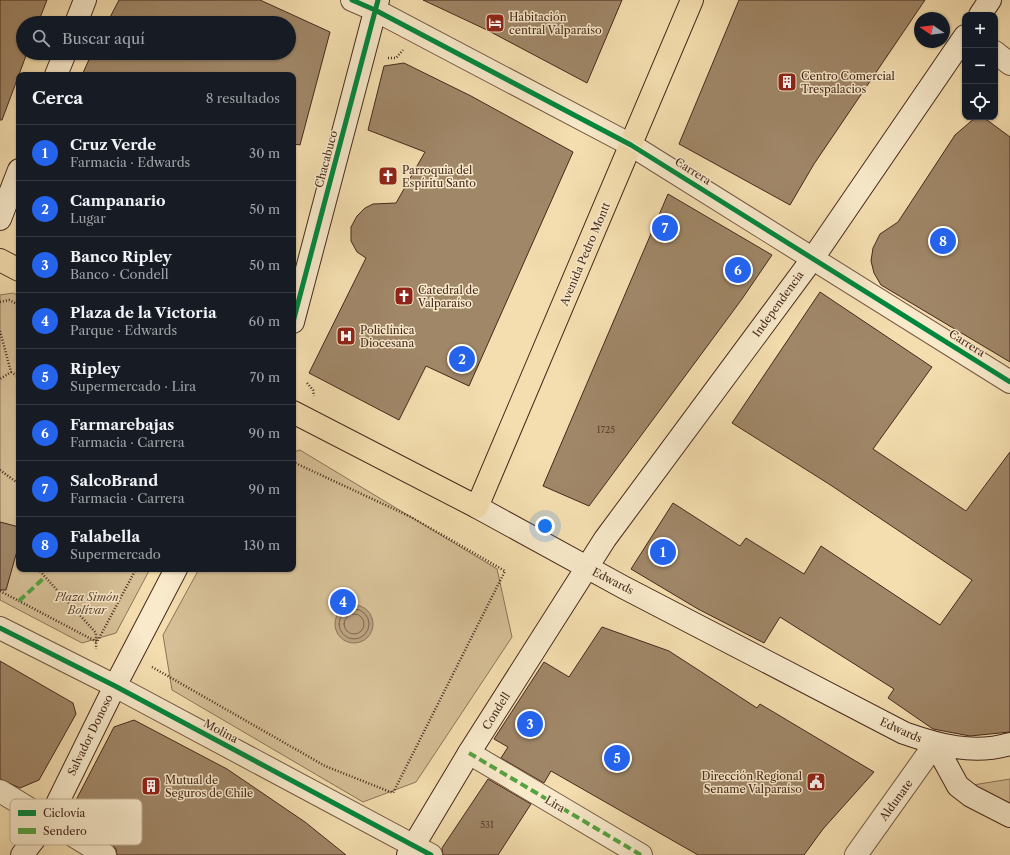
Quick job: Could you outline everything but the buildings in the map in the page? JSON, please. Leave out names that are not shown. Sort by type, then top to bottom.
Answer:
[{"type":"main road","name":"Avenida Pedro Montt","points":[[476,507],[692,0]]},
{"type":"main road","points":[[0,260],[16,268]]},
{"type":"main road","name":"Edwards","points":[[296,414],[476,507]]},
{"type":"street","points":[[79,16],[85,0]]},
{"type":"street","name":"Carrera","points":[[352,0],[377,5],[631,145],[1010,382]]},
{"type":"street","points":[[982,12],[990,0]]},
{"type":"street","name":"Chacabuco","points":[[296,311],[377,5]]},
{"type":"street","name":"Independencia","points":[[587,568],[605,539],[813,258],[962,40]]},
{"type":"street","points":[[998,54],[1010,64]]},
{"type":"street","points":[[57,72],[62,60]]},
{"type":"street","points":[[0,219],[16,178]]},
{"type":"street","name":"Edwards","points":[[476,507],[587,568],[904,733],[935,744],[961,749],[975,749],[1010,744]]},
{"type":"street","name":"Condell","points":[[417,852],[469,753],[587,568]]},
{"type":"street","name":"Salvador Donoso","points":[[59,799],[115,686],[174,572]]},
{"type":"street","name":"Molina","points":[[0,628],[115,686],[417,852]]},
{"type":"street","points":[[935,744],[958,786],[970,796],[1010,816]]},
{"type":"street","name":"Aldunate","points":[[856,855],[935,744]]},
{"type":"street","name":"Lira","points":[[469,753],[641,855]]},
{"type":"street","points":[[0,790],[15,799]]},
{"type":"street","name":"Salvador Donoso","points":[[22,855],[30,845]]},
{"type":"street","points":[[89,845],[105,855]]},
{"type":"path","points":[[383,58],[396,58],[406,47]]},
{"type":"path","points":[[0,302],[9,300],[16,304]]},
{"type":"path","points":[[0,331],[11,372],[16,375]]},
{"type":"path","points":[[0,379],[11,372]]},
{"type":"path","points":[[307,383],[313,390],[314,398]]},
{"type":"path","points":[[131,655],[325,766],[393,793],[505,571],[411,517],[296,463]]},
{"type":"path","points":[[0,470],[16,482]]},
{"type":"path","points":[[41,572],[96,633],[97,642]]},
{"type":"path","points":[[95,652],[97,642],[134,572]]},
{"type":"path","points":[[0,591],[97,642]]},
{"type":"green space","name":"Plaza Simón Bolívar","points":[[13,293],[16,294],[16,572],[148,572],[116,633],[82,643],[0,600],[0,295]]},
{"type":"green space","points":[[300,450],[497,569],[512,637],[416,782],[363,802],[172,690],[163,635],[197,572],[296,572],[296,451]]},
{"type":"green space","points":[[1010,779],[1010,804],[967,786]]},
{"type":"water","points":[[350,605],[358,605],[368,610],[372,617],[372,631],[368,638],[358,643],[350,643],[340,638],[338,635],[335,628],[335,620],[340,610],[343,608]]},
{"type":"marked path","points":[[19,601],[45,577]]},
{"type":"marked path","points":[[469,753],[641,855]]},
{"type":"cycle path","points":[[352,0],[375,10],[631,145],[1010,382]]},
{"type":"cycle path","points":[[296,311],[378,0]]},
{"type":"cycle path","points":[[0,628],[115,686],[431,855]]},
{"type":"place","name":"Habitación central Valparaíso","points":[[495,23]]},
{"type":"place","name":"Centro Comercial Trespalacios","points":[[787,82]]},
{"type":"place","name":"Parroquia del Espíritu Santo","points":[[388,176]]},
{"type":"place","name":"SalcoBrand","points":[[665,228]]},
{"type":"place","name":"Falabella","points":[[943,241]]},
{"type":"place","name":"Farmarebajas","points":[[738,270]]},
{"type":"place","name":"Catedral de Valparaíso","points":[[404,296]]},
{"type":"place","name":"Policlínica Diocesana","points":[[346,336]]},
{"type":"place","name":"Campanario","points":[[462,359]]},
{"type":"place","name":"Cruz Verde","points":[[663,552]]},
{"type":"place","name":"Plaza de la Victoria","points":[[343,602]]},
{"type":"place","name":"Banco Ripley","points":[[530,724]]},
{"type":"place","name":"Ripley","points":[[617,758]]},
{"type":"place","name":"Dirección Regional Sename Valparaíso","points":[[816,782]]},
{"type":"place","name":"Mutual de Seguros de Chile","points":[[151,786]]}]
